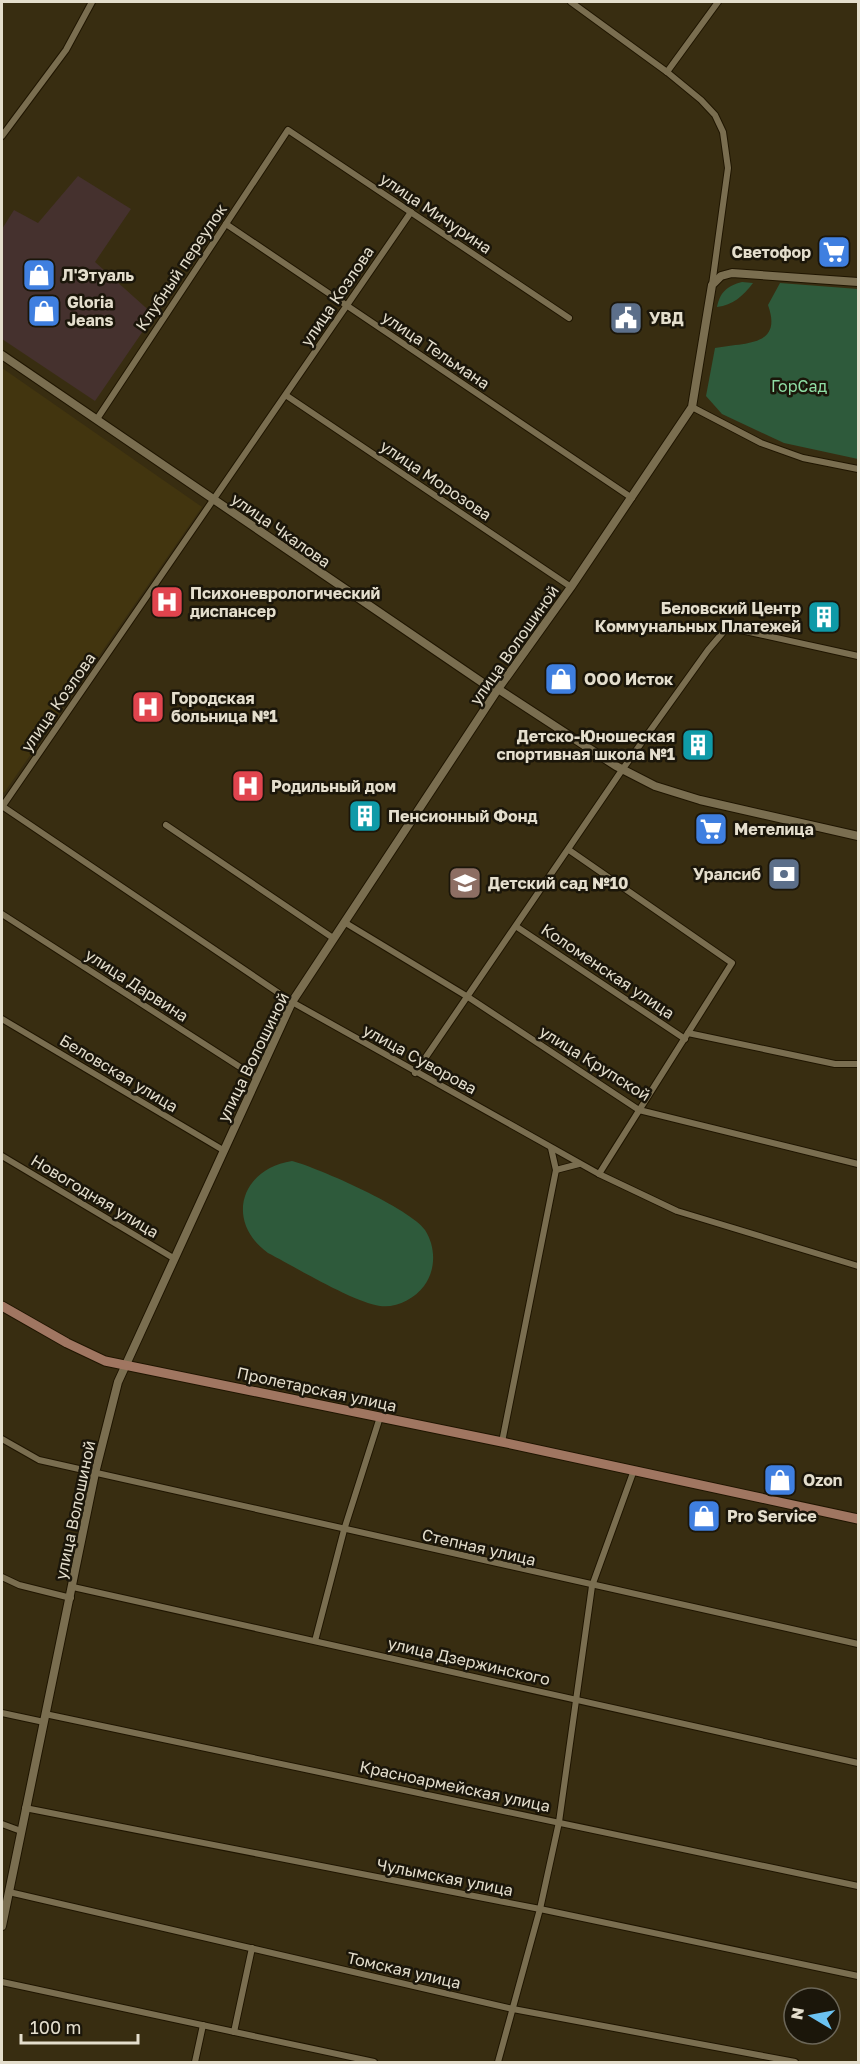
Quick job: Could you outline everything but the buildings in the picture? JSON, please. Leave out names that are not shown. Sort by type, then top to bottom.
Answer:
[{"type":"main road","name":"Пролетарская улица","points":[[2,1306],[67,1343],[105,1361],[125,1366],[143,1367],[858,1519]]},
{"type":"street","points":[[2,136],[66,50],[92,2]]},
{"type":"street","points":[[571,2],[668,72],[715,115],[727,149],[728,171],[712,285]]},
{"type":"street","points":[[668,72],[718,2]]},
{"type":"street","name":"улица Мичурина","points":[[288,130],[569,318]]},
{"type":"street","name":"Клубный переулок","points":[[97,419],[288,130]]},
{"type":"street","name":"улица Козлова","points":[[2,807],[212,499],[287,396],[411,212]]},
{"type":"street","name":"улица Тельмана","points":[[226,224],[632,498]]},
{"type":"street","points":[[712,285],[721,276],[732,273],[858,282]]},
{"type":"street","name":"улица Волошиной","points":[[2,1926],[95,1473],[118,1382],[292,1002],[498,689],[571,587],[692,407],[712,285]]},
{"type":"street","name":"улица Чкалова","points":[[2,355],[483,683],[498,689],[622,770],[655,786],[858,836]]},
{"type":"street","name":"улица Морозова","points":[[287,396],[571,587]]},
{"type":"street","points":[[692,407],[761,443],[802,458],[858,469]]},
{"type":"street","points":[[415,1073],[517,927],[622,770],[725,630],[736,629],[858,656]]},
{"type":"street","name":"улица Суворова","points":[[2,807],[292,1002],[415,1073],[599,1174],[677,1211],[858,1266]]},
{"type":"street","points":[[166,825],[333,938]]},
{"type":"street","points":[[569,850],[732,963],[599,1174]]},
{"type":"street","name":"улица Дарвина","points":[[2,914],[257,1078]]},
{"type":"street","name":"улица Крупской","points":[[344,922],[468,997],[639,1110],[858,1164]]},
{"type":"street","name":"Коломенская улица","points":[[517,927],[686,1036],[835,1065],[858,1064]]},
{"type":"street","name":"Беловская улица","points":[[2,1019],[223,1150]]},
{"type":"street","points":[[502,1442],[556,1170],[551,1148]]},
{"type":"street","name":"Новогодняя улица","points":[[2,1156],[175,1259]]},
{"type":"street","points":[[556,1170],[579,1163]]},
{"type":"street","points":[[315,1641],[344,1530],[380,1418]]},
{"type":"street","name":"Степная улица","points":[[2,1439],[39,1460],[858,1644]]},
{"type":"street","points":[[498,2062],[540,1909],[559,1822],[592,1586],[634,1470]]},
{"type":"street","points":[[2,1577],[19,1585],[70,1598]]},
{"type":"street","name":"улица Дзержинского","points":[[73,1587],[858,1763]]},
{"type":"street","name":"Красноармейская улица","points":[[2,1713],[44,1718],[559,1822],[858,1886]]},
{"type":"street","name":"Чулымская улица","points":[[25,1808],[540,1909],[858,1976]]},
{"type":"street","points":[[2,1824],[21,1831]]},
{"type":"street","name":"Томская улица","points":[[9,1892],[513,2009],[795,2062]]},
{"type":"street","points":[[234,2032],[252,1948]]},
{"type":"street","points":[[2,1982],[374,2062]]},
{"type":"street","points":[[195,2062],[202,2025]]},
{"type":"shaded area","points":[[78,176],[131,209],[95,262],[154,315],[95,401],[2,339],[2,229],[14,210],[38,223]]},
{"type":"shaded area","points":[[2,368],[202,507],[4,793],[2,791]]},
{"type":"green space","points":[[742,282],[753,283],[737,299],[717,307],[725,290]]},
{"type":"green space","name":"ГорСад","points":[[780,283],[858,289],[858,459],[784,443],[722,414],[706,396],[715,348],[749,343],[766,335],[770,329],[771,319],[768,305]]},
{"type":"green space","points":[[292,1161],[342,1180],[384,1201],[402,1211],[425,1230],[433,1251],[433,1258],[431,1273],[420,1291],[405,1302],[393,1306],[369,1303],[340,1291],[268,1253],[255,1240],[246,1227],[243,1212],[244,1198],[250,1185],[260,1174],[274,1166]]},
{"type":"place","name":"Светофор","points":[[834,252]]},
{"type":"place","name":"Л'Этуаль","points":[[39,275]]},
{"type":"place","name":"Gloria Jeans","points":[[44,311]]},
{"type":"place","name":"УВД","points":[[626,318]]},
{"type":"place","name":"Психоневрологический диспансер","points":[[167,602]]},
{"type":"place","name":"Беловский Центр Коммунальных Платежей","points":[[824,617]]},
{"type":"place","name":"ООО Исток","points":[[561,679]]},
{"type":"place","name":"Городская больница №1","points":[[148,707]]},
{"type":"place","name":"Детско-Юношеская спортивная школа №1","points":[[698,745]]},
{"type":"place","name":"Родильный дом","points":[[248,786]]},
{"type":"place","name":"Пенсионный Фонд","points":[[365,816]]},
{"type":"place","name":"Метелица","points":[[711,829]]},
{"type":"place","name":"Уралсиб","points":[[784,874]]},
{"type":"place","name":"Детский сад №10","points":[[465,883]]},
{"type":"place","name":"Ozon","points":[[780,1480]]},
{"type":"place","name":"Pro Service","points":[[704,1516]]}]
